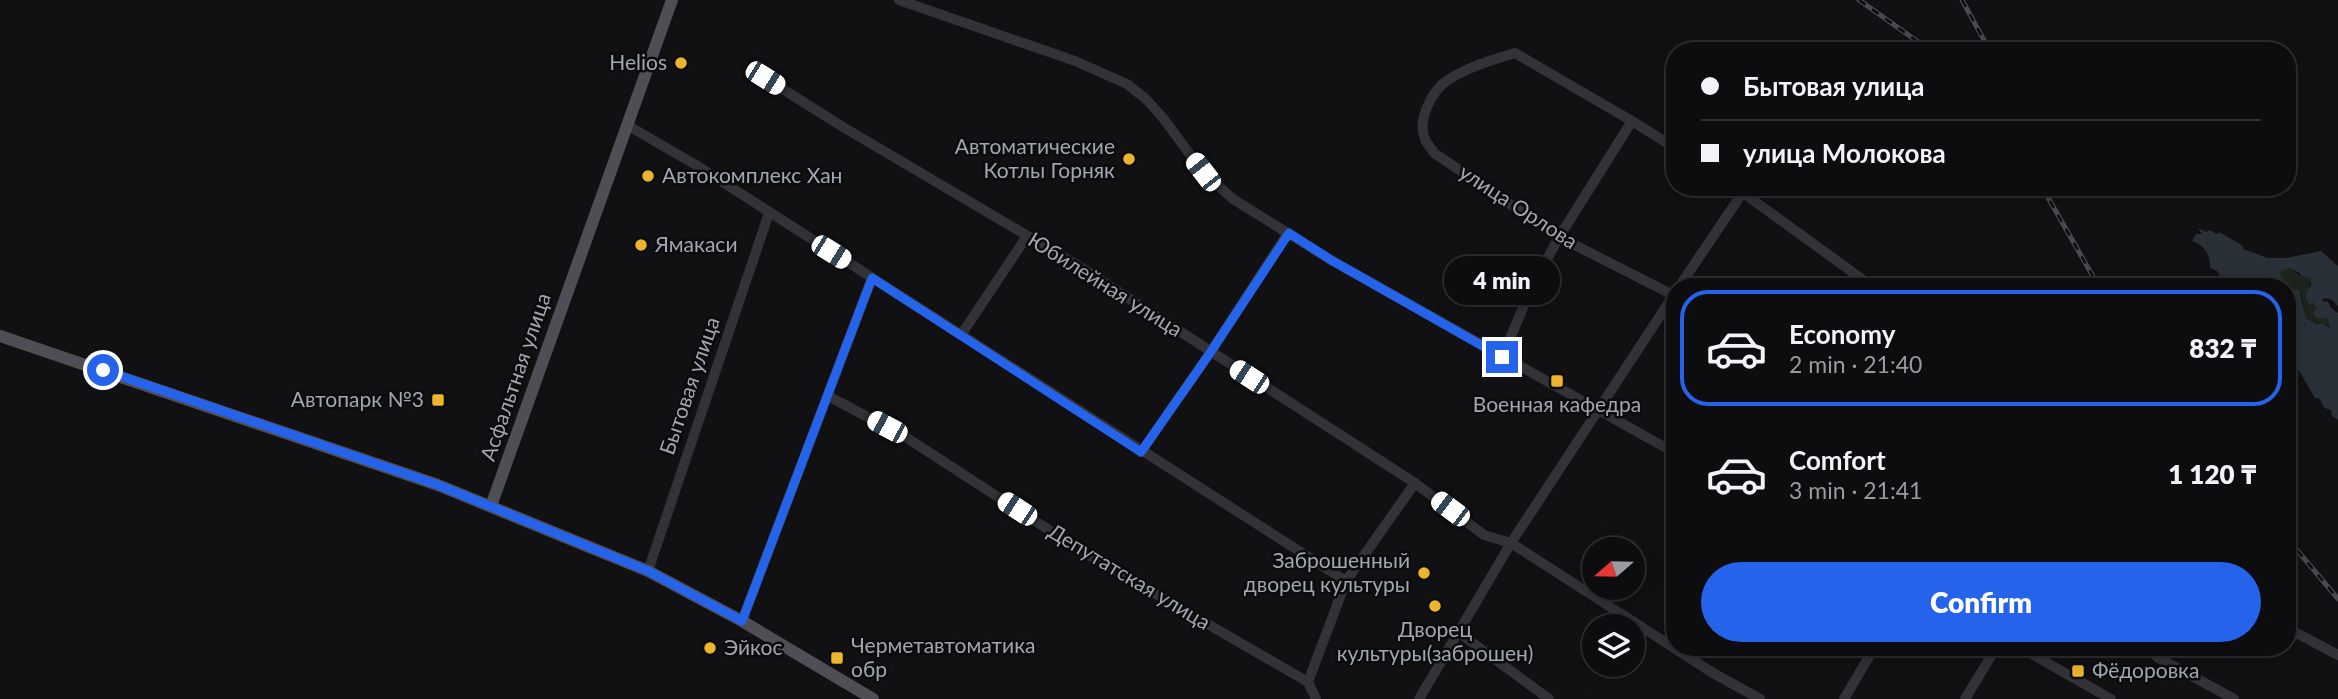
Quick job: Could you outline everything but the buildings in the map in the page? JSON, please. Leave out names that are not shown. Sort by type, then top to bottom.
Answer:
[{"type":"main road","name":"Асфальтная улица","points":[[491,506],[672,0]]},
{"type":"main road","points":[[0,336],[341,450],[491,506],[648,571],[742,621],[873,699]]},
{"type":"street","points":[[899,0],[1076,61],[1127,84],[1146,99],[1203,172],[1233,199],[1331,260],[1666,448]]},
{"type":"street","name":"улица Орлова","points":[[1632,121],[1515,53],[1445,81],[1429,102],[1424,117],[1424,137],[1434,153],[1559,237],[1666,289]]},
{"type":"street","name":"Юбилейная улица","points":[[765,78],[1077,265],[1415,483],[1484,535],[1511,542],[1666,643]]},
{"type":"street","points":[[1502,357],[1532,287],[1559,237],[1632,121],[1666,142]]},
{"type":"street","points":[[627,125],[696,165],[1346,581]]},
{"type":"street","points":[[1684,278],[1735,196]]},
{"type":"street","points":[[1747,196],[1861,278]]},
{"type":"street","name":"Бытовая улица","points":[[648,571],[769,213]]},
{"type":"street","points":[[1141,452],[1289,233]]},
{"type":"street","points":[[961,335],[1027,236]]},
{"type":"street","points":[[742,621],[872,278]]},
{"type":"street","points":[[1419,699],[1511,542],[1666,307]]},
{"type":"street","name":"Депутатская улица","points":[[828,396],[908,438],[1083,552],[1308,682]]},
{"type":"street","points":[[1316,699],[1308,682],[1346,581],[1415,483]]},
{"type":"street","points":[[1458,632],[1549,699]]},
{"type":"street","points":[[2296,633],[2338,655]]},
{"type":"street","name":"Юбилейная улица","points":[[1687,656],[1760,699]]},
{"type":"street","points":[[1844,699],[1869,656]]},
{"type":"street","points":[[1965,699],[1991,656]]},
{"type":"street","points":[[2035,656],[2111,699]]},
{"type":"street","points":[[2157,656],[2234,699]]},
{"type":"shaded area","points":[[2198,228],[2206,232],[2219,232],[2242,245],[2243,249],[2268,258],[2286,258],[2321,251],[2338,266],[2338,306],[2332,300],[2324,298],[2322,301],[2328,302],[2338,313],[2338,420],[2320,399],[2315,398],[2296,370],[2296,290],[2299,290],[2306,318],[2330,327],[2327,318],[2314,316],[2313,312],[2317,309],[2313,302],[2310,306],[2305,296],[2311,285],[2311,278],[2301,276],[2290,268],[2280,274],[2283,278],[2221,278],[2217,271],[2210,268],[2206,251],[2192,241],[2196,234],[2202,234]]},
{"type":"shaded area","points":[[2290,268],[2301,276],[2311,278],[2309,287],[2317,306],[2317,310],[2313,311],[2327,318],[2330,326],[2326,327],[2306,318],[2301,294],[2296,291],[2296,278],[2283,278],[2280,274],[2283,269]]},
{"type":"railway","points":[[1859,0],[1918,42]]},
{"type":"railway","points":[[1962,0],[1985,42]]},
{"type":"railway","points":[[2047,196],[2094,278]]},
{"type":"railway","points":[[2296,549],[2338,599]]},
{"type":"place","name":"Helios","points":[[681,63]]},
{"type":"place","name":"Автоматические Котлы Горняк","points":[[1129,159]]},
{"type":"place","name":"Автокомплекс Хан","points":[[648,176]]},
{"type":"place","name":"Ямакаси","points":[[641,245]]},
{"type":"place","name":"Военная кафедра","points":[[1557,381]]},
{"type":"place","name":"Автопарк №3","points":[[438,400]]},
{"type":"place","name":"Заброшенный дворец культуры","points":[[1424,573]]},
{"type":"place","name":"Дворец культуры(заброшен)","points":[[1435,606]]},
{"type":"place","name":"Эйкос","points":[[710,648]]},
{"type":"place","name":"Черметавтоматика обр","points":[[837,658]]},
{"type":"place","name":"Фёдоровка","points":[[2078,671]]},
{"type":"route","points":[[103,370],[438,485],[648,571],[742,621],[872,278],[1141,452],[1289,233],[1331,260],[1502,357]]}]
